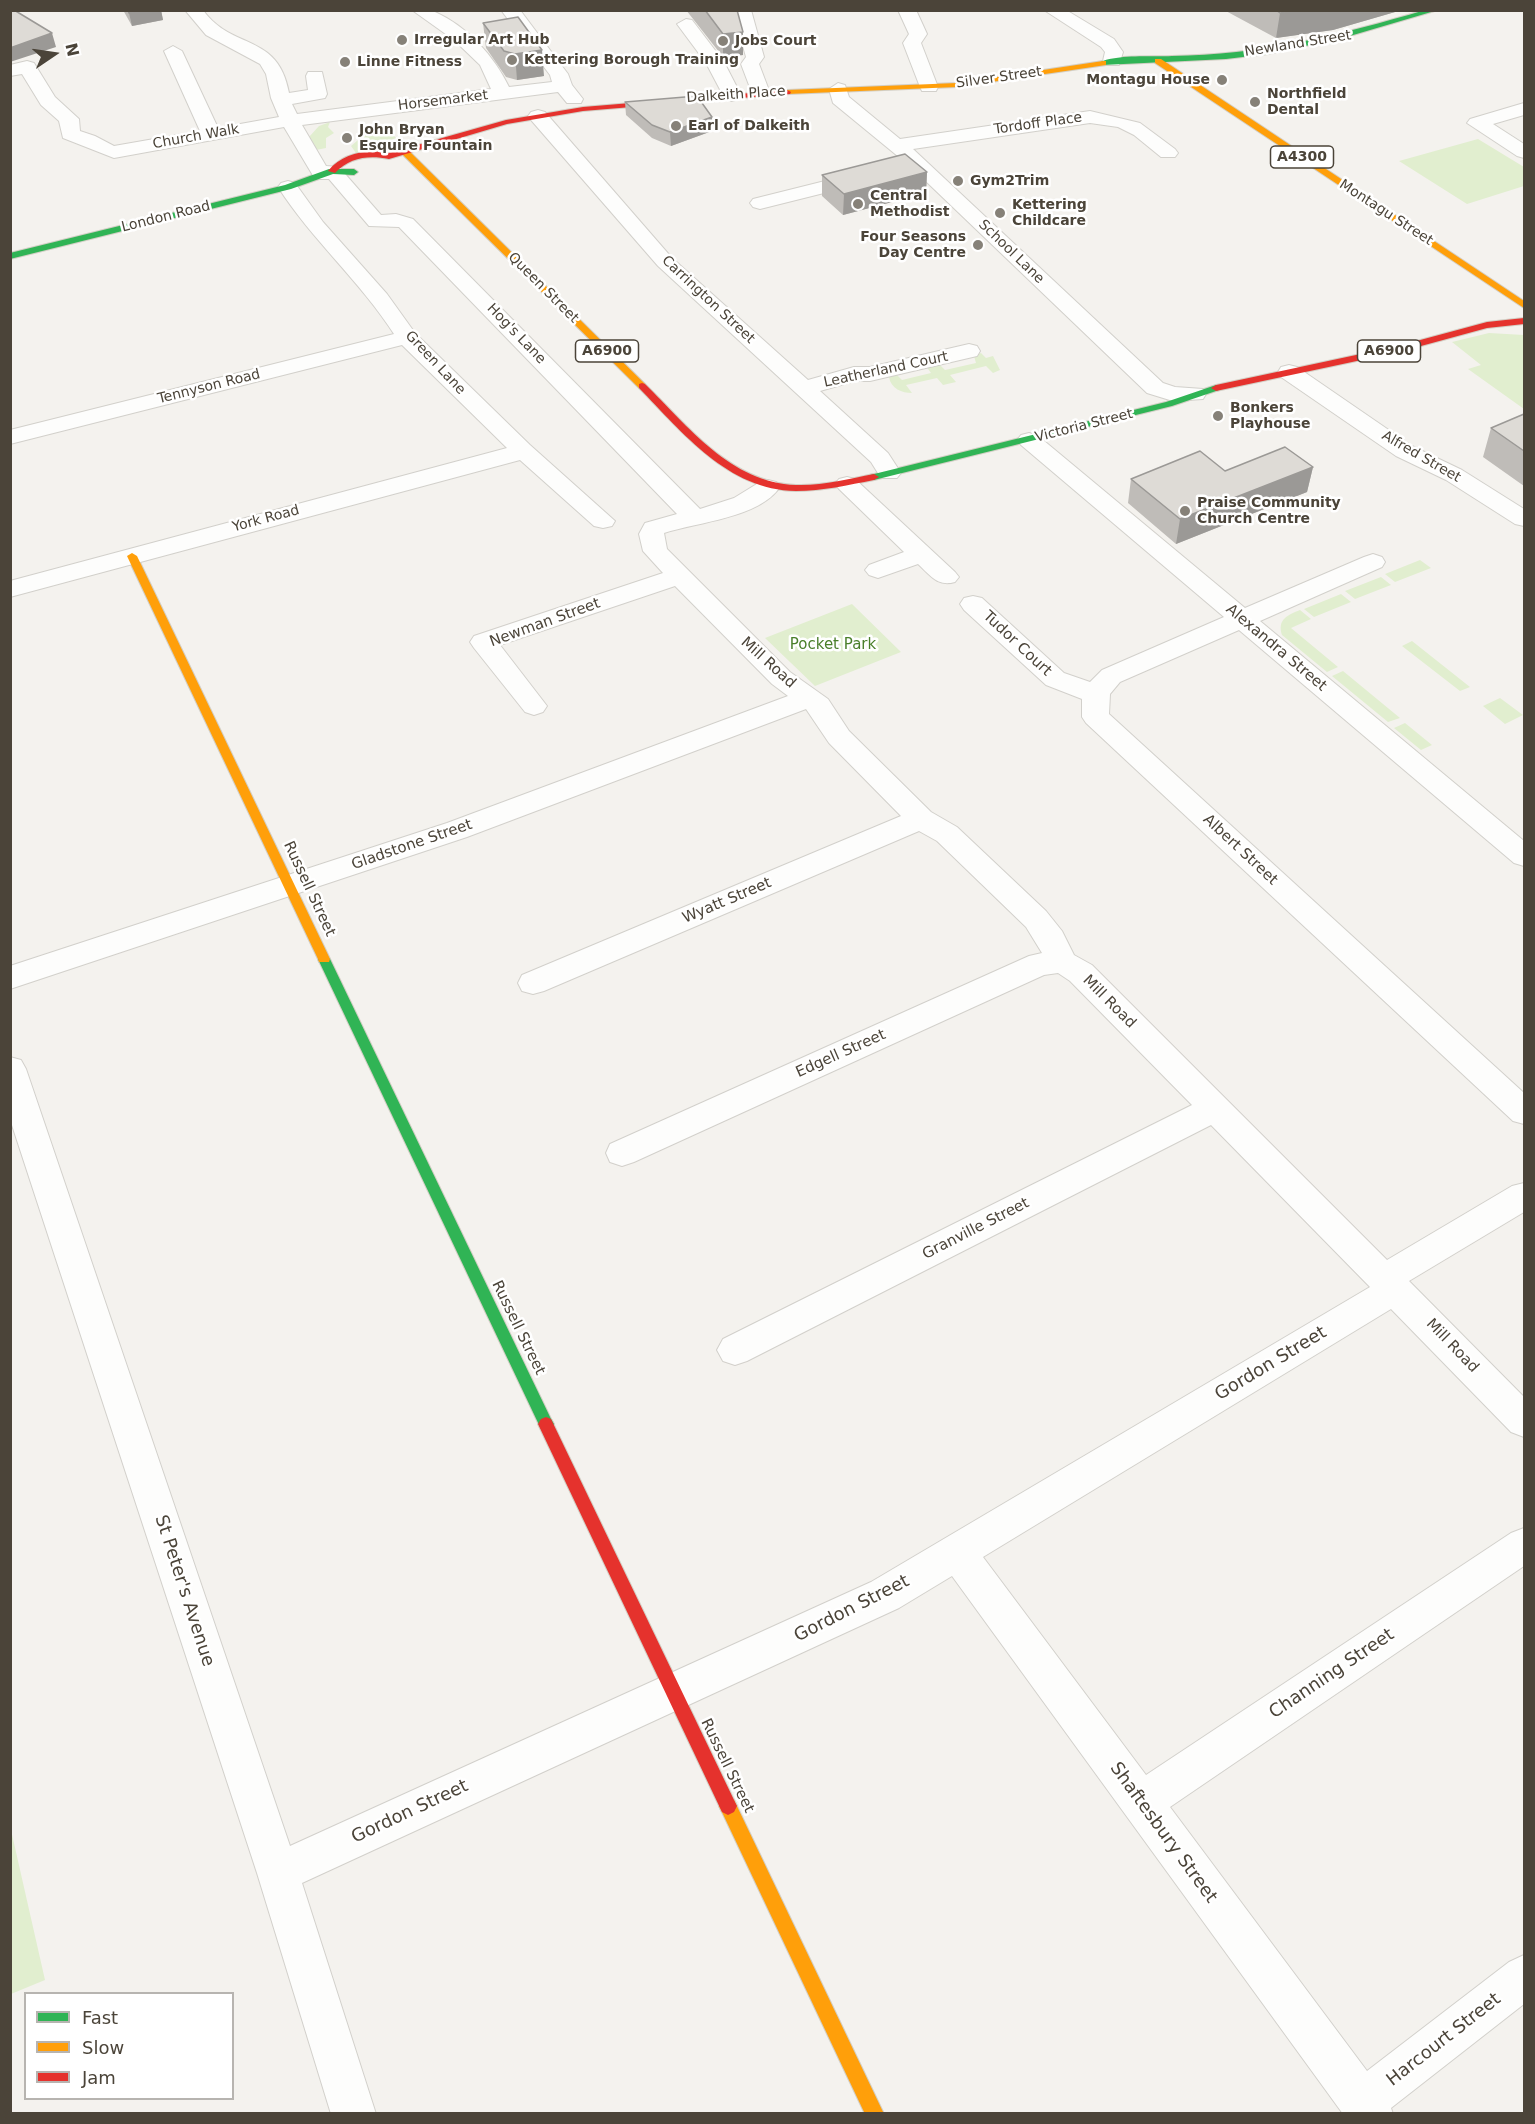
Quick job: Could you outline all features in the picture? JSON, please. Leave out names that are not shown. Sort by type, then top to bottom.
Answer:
[{"type":"main road","name":"Newland Street","points":[[1158,61],[1255,52],[1336,40],[1435,10]]},
{"type":"main road","name":"Silver Street","points":[[838,89],[929,87],[1112,62],[1158,61]]},
{"type":"main road","name":"Montagu Street","points":[[1158,61],[1524,306]]},
{"type":"main road","name":"Dalkeith Place","points":[[538,116],[583,109],[732,95],[838,89]]},
{"type":"main road","points":[[327,173],[339,162],[375,152],[389,156],[538,116]]},
{"type":"main road","name":"Queen Street","points":[[404,151],[723,465],[741,477],[768,487]]},
{"type":"main road","name":"London Road","points":[[10,256],[288,187],[327,173]]},
{"type":"main road","name":"Victoria Street","points":[[768,487],[812,490],[847,484],[1178,402],[1195,394],[1399,349],[1487,325],[1524,321]]},
{"type":"main road","name":"Russell Street","points":[[132,556],[875,2114]]},
{"type":"street","name":"Hog's Lane","points":[[194,10],[200,22],[215,35],[256,52],[275,70],[282,100],[307,154],[376,222],[396,220],[406,223],[693,516]]},
{"type":"street","points":[[421,10],[460,36],[488,63],[503,94]]},
{"type":"street","points":[[510,10],[559,74],[563,86],[583,109]]},
{"type":"street","points":[[742,10],[754,57],[750,64],[761,93]]},
{"type":"street","points":[[907,10],[918,34],[912,43],[929,87]]},
{"type":"street","points":[[1053,10],[1108,42],[1114,52],[1112,62]]},
{"type":"street","points":[[686,24],[715,62],[732,95]]},
{"type":"street","points":[[173,51],[211,134]]},
{"type":"street","name":"Church Walk","points":[[10,71],[27,68],[48,101],[69,119],[70,134],[75,138],[90,140],[100,149],[114,152],[292,120]]},
{"type":"street","points":[[282,100],[318,94],[315,76]]},
{"type":"street","name":"Horsemarket","points":[[292,120],[563,86]]},
{"type":"street","name":"School Lane","points":[[838,89],[840,99],[918,163],[1155,388],[1173,394],[1195,394]]},
{"type":"street","points":[[1524,109],[1477,123],[1524,152]]},
{"type":"street","name":"Carrington Street","points":[[538,116],[665,262],[880,458],[889,473]]},
{"type":"street","name":"Tordoff Place","points":[[898,145],[1090,117],[1116,120],[1140,128],[1168,153]]},
{"type":"street","points":[[760,203],[918,163]]},
{"type":"street","name":"Green Lane","points":[[288,187],[318,233],[376,296],[408,337],[522,450],[603,521]]},
{"type":"street","name":"Tennyson Road","points":[[10,436],[408,337]]},
{"type":"street","name":"Leatherland Court","points":[[804,389],[854,374],[870,374],[969,351]]},
{"type":"street","name":"Alfred Street","points":[[1289,372],[1404,451],[1454,475],[1524,519]]},
{"type":"street","name":"Alexandra Street","points":[[1029,440],[1524,855]]},
{"type":"street","name":"York Road","points":[[10,589],[510,456],[522,450]]},
{"type":"street","points":[[847,484],[946,577]]},
{"type":"street","points":[[693,516],[731,507],[761,493],[768,487]]},
{"type":"street","name":"Mill Road","points":[[693,516],[654,528],[651,534],[655,551],[781,678],[824,711],[835,732],[845,744],[921,819],[947,834],[1036,919],[1051,939],[1062,962],[1081,973],[1524,1421]]},
{"type":"street","points":[[878,570],[921,554]]},
{"type":"street","points":[[1096,694],[1101,683],[1111,676],[1372,562]]},
{"type":"street","name":"Newman Street","points":[[534,706],[483,642],[680,576]]},
{"type":"street","name":"Tudor Court","points":[[974,604],[1055,679],[1096,694]]},
{"type":"street","name":"Albert Street","points":[[1096,694],[1096,717],[1524,1112]]},
{"type":"street","name":"Gladstone Street","points":[[10,978],[456,830],[786,704],[809,699]]},
{"type":"street","name":"Wyatt Street","points":[[533,983],[921,819]]},
{"type":"street","name":"Edgell Street","points":[[622,1153],[1040,964],[1062,962]]},
{"type":"street","name":"St Peter's Avenue","points":[[10,1069],[278,1872],[354,2114]]},
{"type":"street","name":"Granville Street","points":[[735,1350],[1216,1108]]},
{"type":"street","name":"Gordon Street","points":[[278,1872],[885,1595],[1390,1284],[1524,1196]]},
{"type":"street","name":"Channing Street","points":[[1140,1803],[1524,1545]]},
{"type":"street","name":"Shaftesbury Street","points":[[956,1551],[1367,2108]]},
{"type":"street","name":"Harcourt Street","points":[[1367,2108],[1524,1977]]},
{"type":"green space","points":[[330,122],[328,127],[334,133],[326,138],[326,148],[316,150],[309,137],[319,126]]},
{"type":"green space","points":[[385,126],[396,138],[356,153],[351,146],[364,135],[365,130]]},
{"type":"green space","points":[[1478,139],[1524,167],[1524,186],[1467,204],[1399,161]]},
{"type":"green space","points":[[1489,333],[1524,335],[1524,409],[1468,369],[1481,365],[1452,342]]},
{"type":"green space","points":[[981,353],[986,358],[993,356],[1000,370],[993,373],[986,366],[950,375],[956,382],[943,385],[937,378],[906,385],[912,393],[898,390],[890,381],[889,377],[896,374],[902,380],[931,373],[926,366],[938,363],[945,370],[976,363],[974,356]]},
{"type":"green space","points":[[1420,560],[1431,568],[1395,582],[1385,574]]},
{"type":"green space","points":[[1381,577],[1391,585],[1355,599],[1345,591]]},
{"type":"green space","points":[[1341,594],[1351,602],[1314,617],[1304,609]]},
{"type":"green space","name":"Pocket Park","points":[[852,604],[901,652],[815,686],[765,638]]},
{"type":"green space","points":[[1300,610],[1311,619],[1291,628],[1338,667],[1327,672],[1282,635],[1282,621]]},
{"type":"green space","points":[[1412,641],[1470,687],[1460,691],[1402,646]]},
{"type":"green space","points":[[1343,671],[1400,718],[1388,722],[1332,676]]},
{"type":"green space","points":[[1500,698],[1523,715],[1505,724],[1483,706]]},
{"type":"green space","points":[[1405,723],[1432,745],[1421,750],[1394,728]]},
{"type":"green space","points":[[11,1830],[45,1980],[10,1994]]},
{"type":"building","points":[[10,10],[14,10],[52,33],[10,48]]},
{"type":"building","points":[[705,10],[737,10],[743,32],[723,34]]},
{"type":"building","points":[[1276,10],[1295,10],[1280,13]]},
{"type":"building","points":[[518,17],[542,50],[515,54],[504,51],[483,23]]},
{"type":"building","points":[[697,96],[712,117],[670,132],[652,125],[625,102]]},
{"type":"building","points":[[905,154],[927,172],[844,194],[822,175]]},
{"type":"building","points":[[1524,414],[1524,451],[1491,428]]},
{"type":"building","points":[[1285,447],[1313,467],[1180,519],[1131,479],[1200,451],[1225,471]]},
{"type":"traffic: fast","points":[[1103,63],[1226,57],[1268,52],[1340,37],[1435,10]]},
{"type":"traffic: fast","points":[[10,256],[288,187],[332,171],[354,172]]},
{"type":"traffic: fast","points":[[874,477],[1169,404],[1216,388]]},
{"type":"traffic: fast","points":[[324,959],[546,1424]]},
{"type":"traffic: slow","points":[[1158,61],[1524,305]]},
{"type":"traffic: slow","points":[[787,92],[957,85],[1103,63]]},
{"type":"traffic: slow","points":[[404,151],[642,386]]},
{"type":"traffic: slow","points":[[132,556],[324,959]]},
{"type":"traffic: slow","points":[[728,1806],[875,2114]]},
{"type":"traffic: jam","points":[[332,171],[350,158],[366,154],[389,156],[506,122],[583,109],[787,92]]},
{"type":"traffic: jam","points":[[1216,388],[1399,349],[1487,325],[1524,321]]},
{"type":"traffic: jam","points":[[642,386],[696,440],[719,460],[742,475],[767,484],[796,488],[831,486],[874,477]]},
{"type":"traffic: jam","points":[[546,1424],[728,1806]]},
{"type":"place","name":"Irregular Art Hub","points":[[402,40]]},
{"type":"place","name":"Jobs Court","points":[[723,41]]},
{"type":"place","name":"Kettering Borough Training","points":[[512,60]]},
{"type":"place","name":"Linne Fitness","points":[[345,62]]},
{"type":"place","name":"Montagu House","points":[[1222,80]]},
{"type":"place","name":"Northfield Dental","points":[[1255,102]]},
{"type":"place","name":"Earl of Dalkeith","points":[[676,126]]},
{"type":"place","name":"John Bryan Esquire Fountain","points":[[347,138]]},
{"type":"place","name":"Gym2Trim","points":[[958,181]]},
{"type":"place","name":"Central Methodist","points":[[858,204]]},
{"type":"place","name":"Kettering Childcare","points":[[1000,213]]},
{"type":"place","name":"Four Seasons Day Centre","points":[[978,245]]},
{"type":"place","name":"Bonkers Playhouse","points":[[1218,416]]},
{"type":"place","name":"Praise Community Church Centre","points":[[1185,511]]}]
